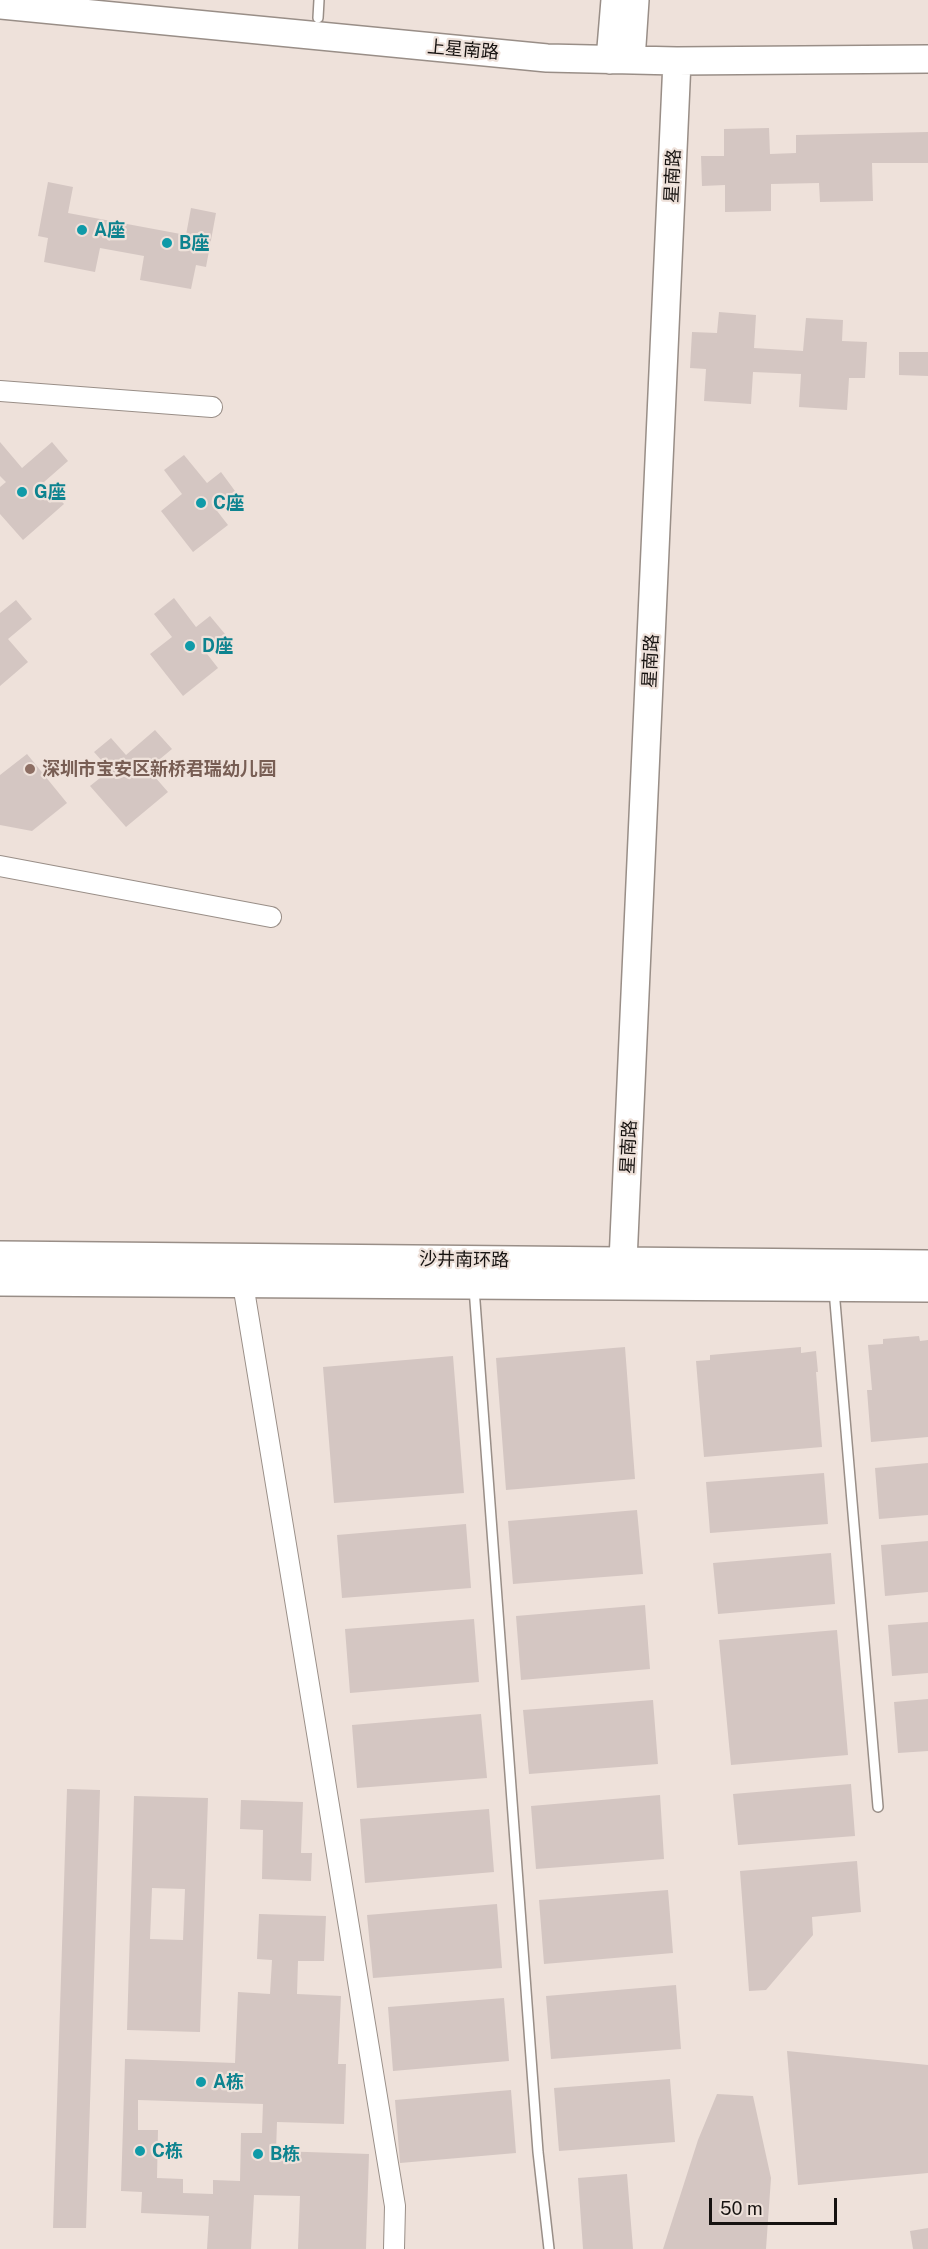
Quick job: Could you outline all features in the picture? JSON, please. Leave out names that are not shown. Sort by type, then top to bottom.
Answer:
[{"type":"street","name":"上星南路","points":[[137,0],[318,9],[549,41],[677,62],[928,59]]},
{"type":"street","points":[[615,0],[621,52]]},
{"type":"street","points":[[621,52],[635,0]]},
{"type":"street","name":"上星南路","points":[[0,5],[535,57],[928,42]]},
{"type":"street","name":"星南路","points":[[623,1261],[677,62]]},
{"type":"street","points":[[0,391],[212,407]]},
{"type":"street","points":[[0,866],[271,917]]},
{"type":"street","name":"沙井南环路","points":[[0,1255],[928,1264]]},
{"type":"street","name":"沙井南环路","points":[[0,1282],[928,1288]]},
{"type":"street","points":[[243,1284],[395,2206],[394,2249]]},
{"type":"lane","points":[[474,1285],[538,2152],[549,2249]]},
{"type":"lane","points":[[833,1287],[878,1808]]},
{"type":"building","points":[[769,128],[770,154],[796,153],[796,135],[928,132],[928,163],[872,163],[873,201],[820,202],[819,183],[771,184],[771,211],[725,212],[725,185],[702,186],[701,156],[724,156],[724,129]]},
{"type":"building","points":[[48,182],[73,187],[68,213],[186,235],[191,208],[216,213],[206,267],[196,265],[191,289],[140,280],[144,256],[100,248],[95,272],[44,262],[48,238],[38,236]]},
{"type":"building","points":[[719,312],[756,315],[754,348],[803,351],[806,318],[843,320],[842,341],[867,342],[865,378],[849,378],[847,410],[799,407],[801,374],[753,372],[751,404],[704,401],[706,369],[690,368],[692,332],[717,333]]},
{"type":"building","points":[[899,352],[928,352],[928,376],[899,375]]},
{"type":"building","name":"G座","points":[[0,442],[22,468],[52,442],[68,461],[44,482],[64,504],[23,540],[0,514],[0,487],[6,482],[0,476]]},
{"type":"building","name":"C座","points":[[184,455],[207,483],[221,472],[235,491],[214,507],[228,525],[193,552],[161,511],[182,494],[164,470]]},
{"type":"building","name":"D座","points":[[174,598],[196,627],[210,616],[225,634],[204,650],[218,668],[183,696],[150,654],[172,637],[154,614]]},
{"type":"building","points":[[16,600],[32,619],[8,639],[28,662],[0,686],[0,613]]},
{"type":"building","points":[[155,730],[172,749],[148,769],[168,792],[126,827],[90,786],[110,770],[94,752],[111,738],[126,755]]},
{"type":"building","points":[[27,754],[67,803],[32,831],[0,825],[0,775]]},
{"type":"building","points":[[919,1336],[920,1341],[928,1340],[928,1437],[871,1442],[867,1390],[872,1390],[868,1345],[883,1344],[883,1339]]},
{"type":"building","points":[[625,1347],[635,1479],[506,1490],[496,1358]]},
{"type":"building","points":[[801,1347],[801,1353],[816,1351],[822,1447],[704,1457],[696,1361],[710,1360],[710,1355]]},
{"type":"building","points":[[453,1356],[464,1493],[334,1503],[323,1367]]},
{"type":"building","points":[[928,1463],[928,1515],[879,1519],[875,1468]]},
{"type":"building","points":[[824,1473],[828,1524],[710,1533],[706,1482]]},
{"type":"building","points":[[637,1510],[643,1574],[513,1584],[508,1521]]},
{"type":"building","points":[[466,1524],[471,1588],[342,1598],[337,1535]]},
{"type":"building","points":[[928,1541],[928,1592],[885,1596],[881,1545]]},
{"type":"building","points":[[831,1553],[835,1604],[718,1614],[713,1563]]},
{"type":"building","points":[[645,1605],[650,1669],[521,1680],[516,1616]]},
{"type":"building","points":[[474,1619],[479,1682],[350,1693],[345,1629]]},
{"type":"building","points":[[928,1622],[928,1673],[892,1676],[888,1625]]},
{"type":"building","points":[[837,1630],[848,1755],[731,1765],[719,1640]]},
{"type":"building","points":[[928,1699],[928,1751],[898,1753],[894,1702]]},
{"type":"building","points":[[653,1700],[658,1764],[529,1774],[523,1710]]},
{"type":"building","points":[[481,1714],[487,1778],[357,1788],[352,1725]]},
{"type":"building","points":[[851,1784],[855,1836],[738,1845],[733,1794]]},
{"type":"building","points":[[67,1789],[100,1790],[86,2228],[53,2228]]},
{"type":"building","points":[[660,1795],[664,1859],[536,1869],[531,1806]]},
{"type":"building","points":[[134,1796],[208,1798],[200,2032],[127,2030]],"holes":[[[152,1888],[185,1889],[183,1940],[150,1939]]]},
{"type":"building","points":[[241,1800],[303,1802],[301,1853],[312,1853],[311,1881],[262,1879],[263,1830],[240,1829]]},
{"type":"building","points":[[489,1809],[494,1872],[365,1883],[360,1819]]},
{"type":"building","points":[[857,1861],[861,1912],[812,1917],[813,1935],[766,1990],[749,1991],[740,1871]]},
{"type":"building","points":[[668,1890],[673,1953],[544,1964],[539,1900]]},
{"type":"building","points":[[497,1904],[502,1968],[373,1978],[367,1915]]},
{"type":"building","points":[[259,1914],[326,1916],[324,1961],[298,1961],[297,1994],[341,1996],[338,2064],[346,2064],[344,2124],[277,2122],[276,2151],[369,2154],[366,2249],[298,2249],[300,2196],[254,2195],[251,2249],[207,2249],[209,2216],[141,2213],[142,2192],[121,2191],[125,2059],[235,2063],[238,1992],[270,1994],[272,1960],[257,1959]],"holes":[[[138,2100],[263,2104],[262,2133],[241,2133],[240,2181],[213,2180],[213,2194],[183,2193],[183,2179],[157,2178],[158,2130],[138,2130]]]},
{"type":"building","points":[[676,1985],[681,2049],[551,2059],[546,1996]]},
{"type":"building","points":[[504,1998],[509,2061],[393,2071],[388,2007]]},
{"type":"building","points":[[787,2051],[928,2065],[928,2173],[798,2185]]},
{"type":"building","points":[[670,2079],[675,2142],[559,2151],[554,2088]]},
{"type":"building","points":[[511,2090],[516,2153],[400,2163],[395,2100]]},
{"type":"building","points":[[717,2094],[753,2096],[771,2178],[766,2249],[663,2249],[698,2140]]},
{"type":"building","points":[[627,2174],[633,2249],[583,2249],[578,2178]]},
{"type":"building","points":[[928,2228],[928,2249],[913,2249],[910,2231]]},
{"type":"place","name":"A座","points":[[82,230]]},
{"type":"place","name":"B座","points":[[167,243]]},
{"type":"place","name":"G座","points":[[22,492]]},
{"type":"place","name":"C座","points":[[201,503]]},
{"type":"place","name":"D座","points":[[190,646]]},
{"type":"place","name":"深圳市宝安区新桥君瑞幼儿园","points":[[30,769]]},
{"type":"place","name":"A栋","points":[[201,2082]]},
{"type":"place","name":"C栋","points":[[140,2151]]},
{"type":"place","name":"B栋","points":[[258,2154]]}]
